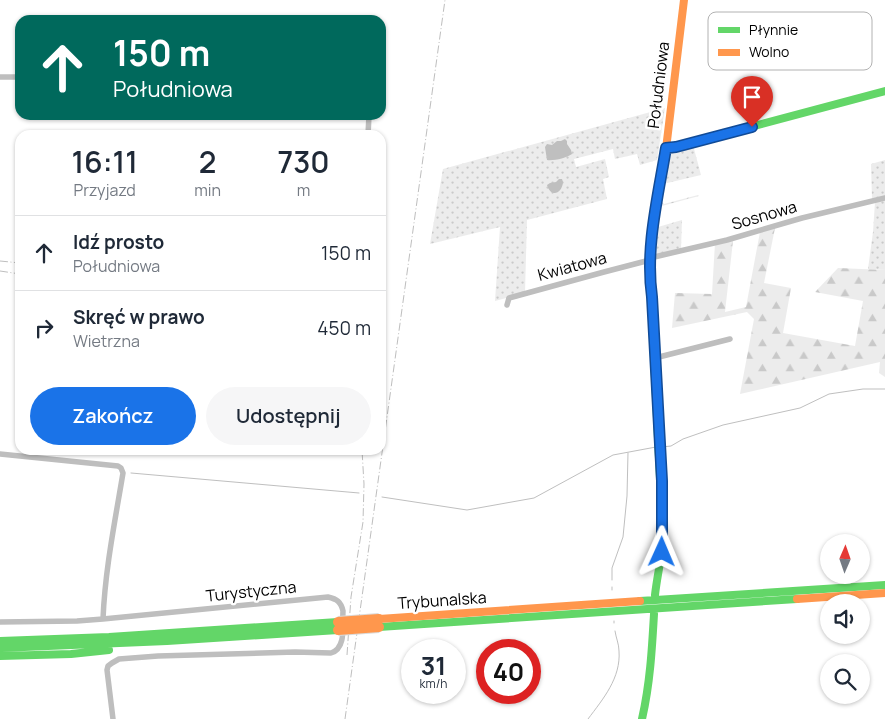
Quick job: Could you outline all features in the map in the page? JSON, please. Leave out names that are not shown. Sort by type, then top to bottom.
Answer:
[{"type":"main road","name":"Południowa","points":[[655,595],[662,538],[660,447],[650,259],[684,0]]},
{"type":"main road","points":[[666,148],[676,147],[885,91]]},
{"type":"main road","name":"Trybunalska","points":[[0,648],[167,641],[338,626],[885,585]]},
{"type":"main road","name":"Trybunalska","points":[[379,623],[885,593]]},
{"type":"main road","points":[[642,719],[651,663],[654,614]]},
{"type":"main road","name":"Trybunalska","points":[[0,641],[338,626]]},
{"type":"main road","points":[[0,656],[88,653],[167,641]]},
{"type":"street","points":[[0,77],[15,77]]},
{"type":"street","name":"Sosnowa","points":[[650,259],[885,198]]},
{"type":"street","name":"Kwiatowa","points":[[506,305],[509,298],[650,259]]},
{"type":"street","points":[[655,358],[730,339]]},
{"type":"street","points":[[0,454],[118,466],[123,473],[108,569],[103,619],[0,622]]},
{"type":"street","name":"Turystyczna","points":[[103,619],[328,597],[337,600],[342,606],[343,611],[342,642],[336,651],[331,653],[294,652],[158,656],[119,659],[112,662],[107,670],[113,719]]},
{"type":"green space","points":[[665,108],[657,160],[640,165],[637,154],[615,159],[613,149],[574,159],[576,167],[605,159],[609,177],[603,179],[607,199],[527,220],[525,293],[495,301],[500,227],[430,244],[443,169]]},
{"type":"green space","points":[[693,145],[701,175],[663,184],[661,201],[664,204],[699,196],[658,207],[667,155],[672,150]]},
{"type":"green space","points":[[885,160],[885,196],[872,199],[871,164]]},
{"type":"green space","points":[[885,199],[885,270],[868,269],[875,202]]},
{"type":"green space","points":[[658,210],[660,210],[658,227],[682,220],[681,249],[654,254]]},
{"type":"green space","points":[[775,228],[764,283],[791,288],[783,333],[855,346],[863,301],[815,292],[838,268],[885,270],[885,377],[879,373],[880,362],[740,394],[754,319],[747,312],[672,328],[675,293],[712,294],[715,243],[730,239],[733,241],[725,312],[746,307],[760,232]]},
{"type":"shaded area","points":[[565,139],[572,154],[560,159],[547,160],[545,147],[547,144],[552,145],[557,141]]},
{"type":"shaded area","points":[[562,179],[563,182],[561,189],[556,193],[551,192],[547,185]]},
{"type":"waterway","points":[[662,447],[671,446],[683,439],[723,425],[800,408],[829,394],[863,389],[885,389]]},
{"type":"waterway","points":[[382,497],[467,510],[534,498],[613,455],[656,447]]},
{"type":"waterway","points":[[612,580],[612,568],[623,537],[627,496],[628,453]]},
{"type":"waterway","points":[[131,473],[359,493]]},
{"type":"waterway","points":[[588,719],[610,688],[617,670],[619,648],[615,631]]},
{"type":"railway","points":[[386,424],[445,0]]},
{"type":"railway","points":[[0,261],[15,262]]},
{"type":"railway","points":[[0,271],[15,273]]},
{"type":"railway","points":[[347,655],[351,597],[363,522],[362,455]]},
{"type":"railway","points":[[345,719],[382,455]]},
{"type":"traffic: fast","points":[[666,148],[676,147],[885,91]]},
{"type":"traffic: fast","points":[[654,220],[650,278],[663,538],[655,595]]},
{"type":"traffic: fast","points":[[640,601],[885,585]]},
{"type":"traffic: fast","points":[[379,627],[797,599]]},
{"type":"traffic: fast","points":[[642,719],[649,680],[654,614]]},
{"type":"traffic: fast","points":[[0,641],[109,637],[338,622]]},
{"type":"traffic: fast","points":[[0,648],[167,641],[338,630]]},
{"type":"traffic: fast","points":[[0,656],[71,654],[109,650]]},
{"type":"traffic: slow","points":[[654,220],[666,149],[684,0]]},
{"type":"traffic: slow","points":[[797,599],[885,593]]},
{"type":"traffic: slow","points":[[379,619],[640,601]]},
{"type":"traffic: slow","points":[[338,622],[379,619]]},
{"type":"traffic: slow","points":[[338,630],[379,627]]},
{"type":"route","points":[[662,552],[662,481],[650,251],[666,148],[752,127]]}]
